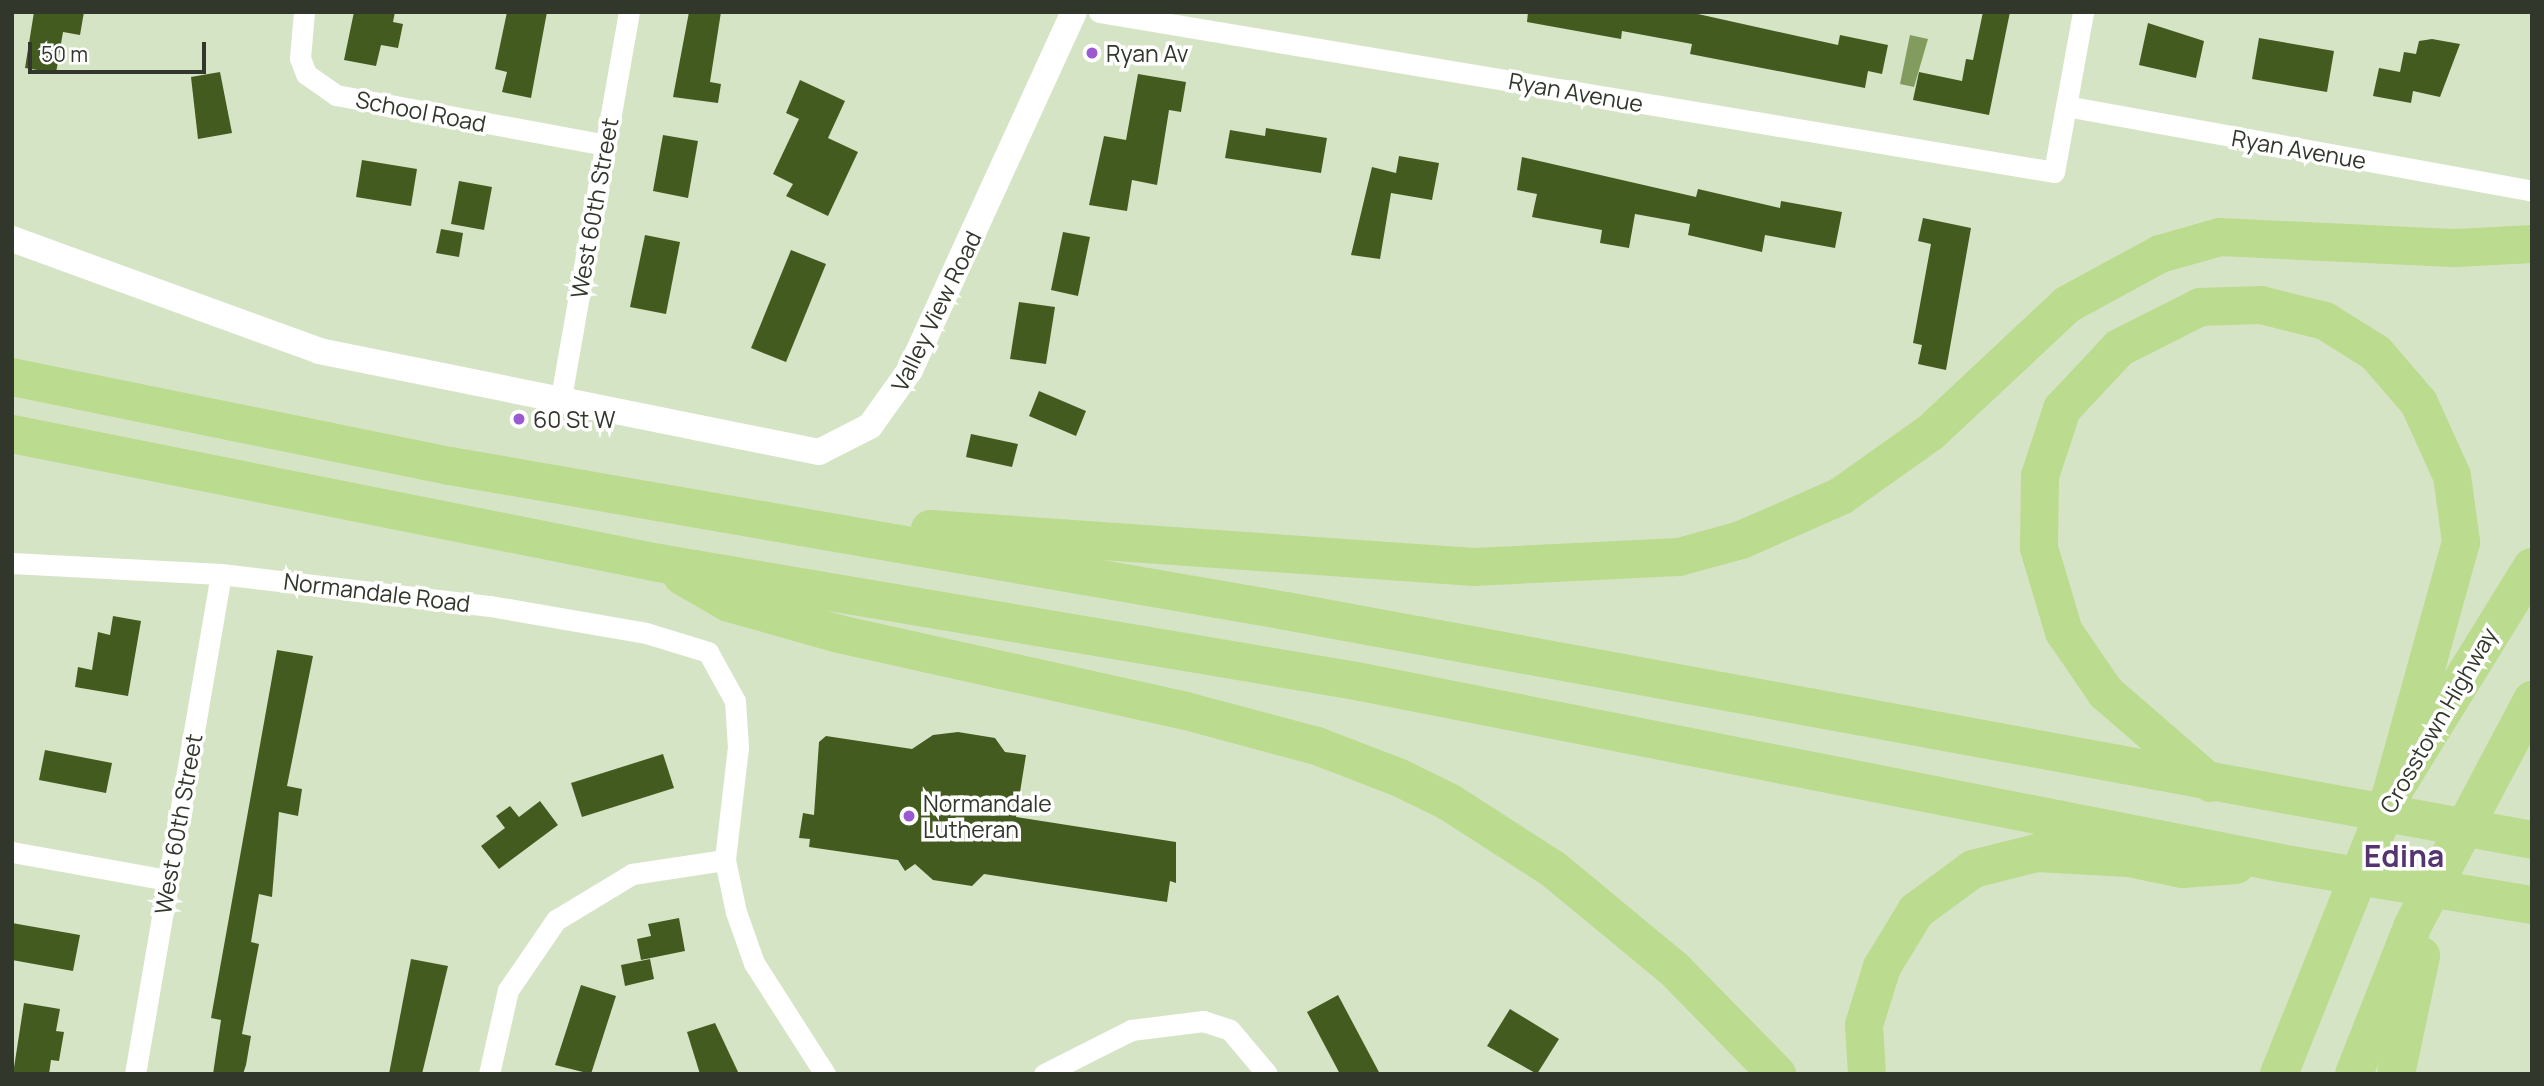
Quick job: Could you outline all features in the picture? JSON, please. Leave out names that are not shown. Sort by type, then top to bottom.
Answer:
[{"type":"highway","points":[[698,512],[1326,561],[1474,567],[1679,557],[1741,540],[1841,496],[1931,432],[2068,304],[2160,254],[2220,237],[2457,248],[2532,244]]},
{"type":"highway","points":[[2211,784],[2106,693],[2064,632],[2039,548],[2040,476],[2062,409],[2119,348],[2200,307],[2262,305],[2325,321],[2376,353],[2419,402],[2452,476],[2461,542],[2432,664],[2391,795]]},
{"type":"highway","points":[[12,377],[698,512],[1286,611],[2211,784],[2532,840]]},
{"type":"highway","points":[[12,434],[659,563],[1356,681],[2280,863],[2525,903]]},
{"type":"highway","points":[[659,563],[729,603],[839,634],[1186,711],[1317,746],[1400,778],[1449,802],[1553,869],[1675,970],[1777,1074]]},
{"type":"highway","name":"Crosstown Highway","points":[[2279,1074],[2325,948],[2391,795],[2532,567]]},
{"type":"highway","points":[[2354,1074],[2449,852],[2526,713]]},
{"type":"highway","points":[[2396,1074],[2449,852]]},
{"type":"highway","points":[[1867,1074],[1864,1025],[1882,967],[1916,911],[1973,869],[2037,853],[2128,858],[2182,869],[2280,863]]},
{"type":"highway","points":[[2258,1074],[2325,948]]},
{"type":"street","name":"School Road","points":[[304,12],[300,58],[306,74],[328,91],[605,145]]},
{"type":"street","name":"West 60th Street","points":[[560,403],[629,12]]},
{"type":"street","name":"Valley View Road","points":[[560,403],[819,452],[870,426],[904,380],[940,309],[1074,12]]},
{"type":"street","name":"Ryan Avenue","points":[[1099,12],[2054,172],[2066,106],[2532,191]]},
{"type":"street","points":[[2066,106],[2083,12]]},
{"type":"street","points":[[12,239],[319,351],[560,403]]},
{"type":"street","name":"Normandale Road","points":[[12,563],[221,574],[490,606],[646,633],[708,652],[726,675],[738,747],[725,860]]},
{"type":"street","name":"West 60th Street","points":[[135,1074],[221,574]]},
{"type":"street","points":[[12,852],[169,880]]},
{"type":"street","points":[[489,1074],[508,990],[556,920],[632,874],[725,860],[754,963],[825,1074]]},
{"type":"street","points":[[1044,1074],[1131,1030],[1203,1021],[1230,1030],[1267,1074]]},
{"type":"shaded area","points":[[1910,35],[1928,39],[1914,87],[1900,84]]},
{"type":"building","points":[[34,12],[84,12],[80,35],[63,32],[56,73],[25,68]]},
{"type":"building","points":[[354,12],[395,12],[393,22],[403,24],[398,48],[381,45],[376,66],[344,60]]},
{"type":"building","points":[[507,12],[547,12],[531,98],[502,92],[507,72],[495,69]]},
{"type":"building","points":[[689,12],[721,12],[710,82],[721,84],[718,103],[673,97]]},
{"type":"building","points":[[1528,12],[1689,12],[1838,45],[1840,35],[1888,45],[1882,74],[1868,71],[1865,88],[1690,54],[1692,44],[1622,31],[1621,39],[1527,22]]},
{"type":"building","points":[[1983,12],[2010,12],[1989,115],[1913,100],[1919,72],[1962,81],[1966,59],[1973,60]]},
{"type":"building","points":[[2148,23],[2204,41],[2196,78],[2139,65]]},
{"type":"building","points":[[2259,38],[2334,51],[2327,92],[2252,79]]},
{"type":"building","points":[[2432,39],[2460,44],[2440,97],[2413,91],[2411,103],[2373,96],[2379,68],[2400,72],[2404,52],[2416,54],[2419,41]]},
{"type":"building","points":[[220,72],[232,133],[198,139],[191,77]]},
{"type":"building","points":[[1138,74],[1186,82],[1181,112],[1169,110],[1157,185],[1132,180],[1127,211],[1089,205],[1104,136],[1126,140]]},
{"type":"building","points":[[800,80],[845,101],[828,138],[858,152],[828,216],[786,196],[793,184],[773,174],[799,119],[786,113]]},
{"type":"building","points":[[1266,128],[1327,138],[1321,173],[1225,158],[1230,130],[1265,136]]},
{"type":"building","points":[[663,135],[698,141],[688,198],[653,191]]},
{"type":"building","points":[[1399,156],[1439,163],[1432,200],[1391,193],[1380,259],[1351,255],[1372,167],[1396,173]]},
{"type":"building","points":[[1522,157],[1696,197],[1698,189],[1780,208],[1781,201],[1842,212],[1835,248],[1765,235],[1762,252],[1688,235],[1690,224],[1635,214],[1629,248],[1600,243],[1602,230],[1532,217],[1537,194],[1517,190]]},
{"type":"building","points":[[362,160],[417,169],[411,206],[356,197]]},
{"type":"building","points":[[459,181],[492,187],[484,230],[451,224]]},
{"type":"building","points":[[1923,218],[1971,228],[1946,370],[1918,364],[1922,345],[1913,343],[1931,244],[1918,241]]},
{"type":"building","points":[[441,229],[463,233],[459,257],[436,253]]},
{"type":"building","points":[[1063,232],[1090,237],[1078,296],[1051,290]]},
{"type":"building","points":[[645,235],[680,242],[666,314],[630,307]]},
{"type":"building","points":[[791,250],[826,264],[786,362],[751,348]]},
{"type":"building","points":[[1019,302],[1055,307],[1046,364],[1010,359]]},
{"type":"building","points":[[1039,391],[1086,411],[1076,436],[1029,416]]},
{"type":"building","points":[[971,434],[1018,444],[1012,467],[966,457]]},
{"type":"building","points":[[113,616],[141,621],[128,696],[75,687],[78,667],[92,670],[98,632],[110,635]]},
{"type":"building","points":[[277,650],[313,656],[287,786],[302,789],[298,816],[279,812],[272,897],[259,894],[251,942],[259,944],[242,1034],[251,1036],[246,1065],[243,1074],[213,1074],[221,1020],[211,1018]]},
{"type":"building","name":"Normandale Lutheran","points":[[958,732],[995,738],[1005,752],[1026,755],[1016,817],[1176,842],[1176,883],[1170,881],[1167,902],[984,874],[972,886],[933,880],[915,864],[905,871],[898,860],[809,847],[810,839],[799,838],[803,813],[814,815],[819,742],[826,736],[912,749],[933,735]]},
{"type":"building","points":[[45,750],[112,763],[106,793],[39,780]]},
{"type":"building","points":[[663,754],[674,788],[582,817],[571,783]]},
{"type":"building","points":[[540,801],[558,825],[499,869],[481,846],[505,828],[496,816],[510,806],[519,817]]},
{"type":"building","points":[[679,918],[685,951],[641,960],[637,939],[651,936],[648,924]]},
{"type":"building","points":[[12,923],[80,935],[73,971],[12,960]]},
{"type":"building","points":[[411,959],[448,966],[422,1074],[389,1074]]},
{"type":"building","points":[[650,959],[654,979],[625,986],[621,965]]},
{"type":"building","points":[[581,985],[616,996],[591,1074],[555,1065]]},
{"type":"building","points":[[1338,995],[1380,1074],[1340,1074],[1307,1012]]},
{"type":"building","points":[[24,1003],[60,1009],[56,1031],[64,1032],[59,1061],[51,1060],[49,1074],[13,1074]]},
{"type":"building","points":[[1510,1009],[1559,1039],[1537,1074],[1487,1046]]},
{"type":"building","points":[[715,1023],[739,1074],[700,1074],[687,1032]]},
{"type":"place","name":"Ryan Av","points":[[1092,53]]},
{"type":"place","name":"60 St W","points":[[519,419]]},
{"type":"place","name":"Normandale Lutheran","points":[[909,816]]},
{"type":"district","name":"Edina","points":[[2404,856]]}]
